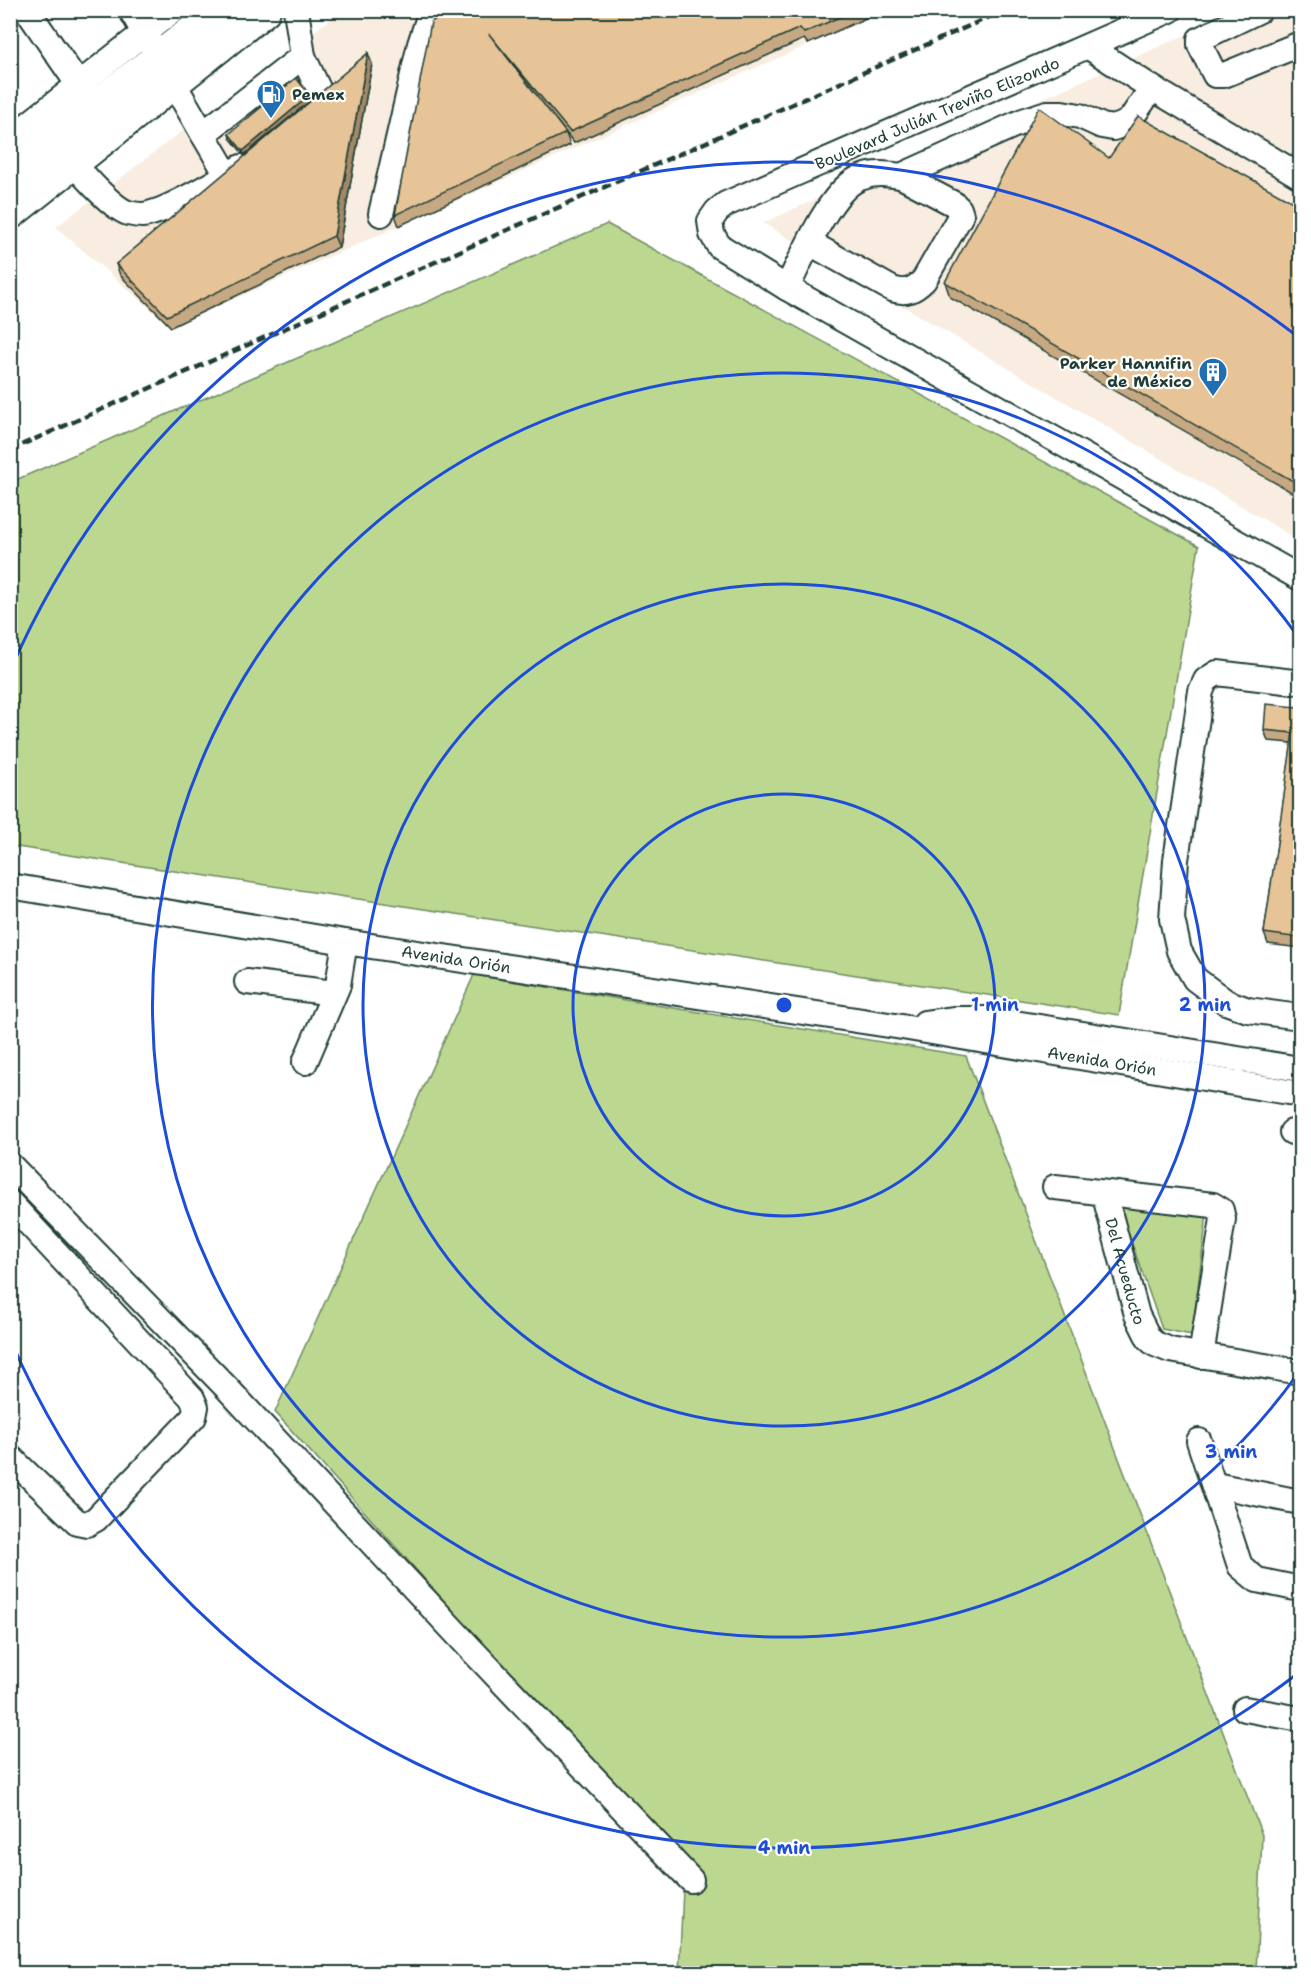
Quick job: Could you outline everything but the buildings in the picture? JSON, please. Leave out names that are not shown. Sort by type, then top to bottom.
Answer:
[{"type":"main road","points":[[10,213],[112,134],[159,58],[221,10]]},
{"type":"main road","points":[[10,172],[54,139],[86,97],[159,58],[264,10]]},
{"type":"street","points":[[27,10],[112,134]]},
{"type":"street","points":[[131,10],[227,175]]},
{"type":"street","points":[[159,58],[173,10]]},
{"type":"street","points":[[283,135],[320,101],[319,88],[303,56],[296,10]]},
{"type":"street","points":[[381,214],[420,44],[434,10]]},
{"type":"street","name":"Boulevard Julián Treviño Elizondo","points":[[787,288],[720,246],[712,234],[710,221],[717,211],[726,204],[1170,10]]},
{"type":"street","points":[[1260,10],[1200,39],[1200,45],[1215,75],[1224,75],[1300,44]]},
{"type":"street","points":[[1089,47],[1152,88],[1300,176]]},
{"type":"street","points":[[203,134],[303,56]]},
{"type":"street","points":[[901,176],[1023,121],[1047,113],[1062,112],[1080,116],[1102,126],[1113,128],[1122,125],[1130,120],[1152,88]]},
{"type":"street","points":[[10,139],[86,97]]},
{"type":"street","points":[[54,139],[74,164],[112,202],[126,212],[141,215],[161,211],[257,156]]},
{"type":"street","points":[[810,243],[892,289],[900,292],[916,288],[924,280],[961,215],[954,204],[901,176],[881,173],[860,178],[837,195],[810,243],[787,288],[1300,578]]},
{"type":"street","points":[[1293,682],[1217,673],[1206,680],[1201,691],[1176,860],[1172,920],[1179,951],[1195,979],[1226,1002],[1248,1010],[1300,1017]]},
{"type":"street","name":"Avenida Orión","points":[[10,886],[345,942],[902,1026],[1300,1094]]},
{"type":"street","points":[[305,1062],[338,985],[345,942]]},
{"type":"street","points":[[247,982],[334,993]]},
{"type":"street","name":"Avenida Orión","points":[[902,1026],[955,1019],[989,1019],[1300,1069]]},
{"type":"street","points":[[10,1165],[226,1387],[691,1880]]},
{"type":"street","points":[[1055,1187],[1213,1205],[1221,1210],[1223,1219],[1201,1356],[1300,1372]]},
{"type":"street","name":"Del Acueducto","points":[[1104,1192],[1137,1315],[1149,1339],[1170,1350],[1201,1356]]},
{"type":"street","points":[[10,1203],[192,1398],[196,1407],[194,1417],[96,1519],[87,1524],[77,1522],[10,1457]]},
{"type":"street","points":[[1199,1441],[1240,1566],[1257,1580],[1300,1589]]},
{"type":"street","points":[[1215,1485],[1300,1502]]},
{"type":"street","points":[[1245,1709],[1299,1723]]},
{"type":"shaded area","points":[[341,11],[884,11],[171,327],[56,227]]},
{"type":"shaded area","points":[[1239,11],[1300,11],[1300,541],[763,223]]},
{"type":"green space","points":[[607,224],[1199,546],[1119,1015],[11,846],[11,482]]},
{"type":"green space","points":[[474,975],[966,1056],[1262,1835],[1256,1973],[679,1973],[684,1869],[275,1412]]},
{"type":"green space","points":[[1118,1204],[1207,1214],[1192,1335],[1162,1329]]},
{"type":"railway","points":[[10,450],[1005,10]]},
{"type":"place","name":"Pemex","points":[[271,120]]},
{"type":"place","name":"Parker Hannifin de México","points":[[1213,398]]}]
